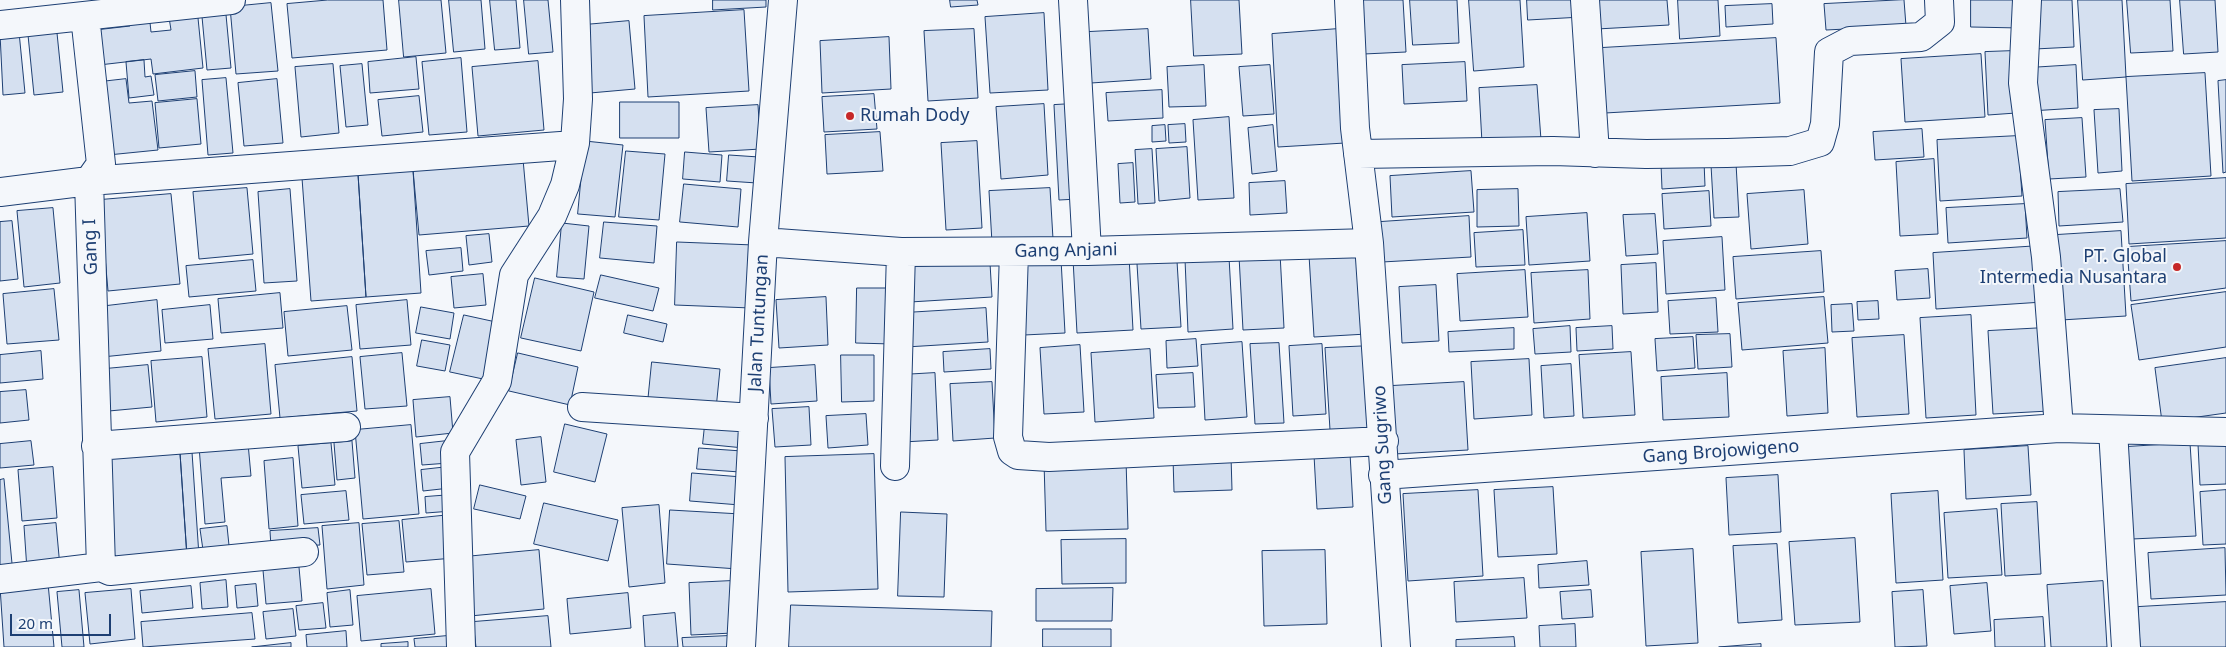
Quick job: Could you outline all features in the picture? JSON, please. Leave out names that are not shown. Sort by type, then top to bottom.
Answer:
[{"type":"street","points":[[0,25],[180,3],[231,0]]},
{"type":"street","points":[[461,647],[455,452],[460,441],[494,390],[500,368],[514,275],[552,216],[565,185],[574,145],[578,99],[575,0]]},
{"type":"street","name":"Jalan Tuntungan","points":[[741,647],[764,242],[782,0]]},
{"type":"street","points":[[1073,0],[1087,252]]},
{"type":"street","name":"Gang Sugriwo","points":[[1349,0],[1358,154],[1369,243],[1384,441],[1384,475],[1396,647]]},
{"type":"street","points":[[1586,0],[1594,153]]},
{"type":"street","points":[[1358,154],[1553,151],[1594,153],[1790,151],[1820,142],[1825,124],[1829,52],[1850,41],[1921,37],[1940,22],[1940,0]]},
{"type":"street","points":[[2027,0],[2023,83],[2046,257],[2058,428]]},
{"type":"street","points":[[85,16],[101,164],[89,181]]},
{"type":"street","points":[[0,192],[89,181],[574,145]]},
{"type":"street","name":"Gang I","points":[[89,181],[101,567]]},
{"type":"street","name":"Gang Anjani","points":[[764,242],[901,252],[1087,252],[1369,243]]},
{"type":"street","points":[[895,466],[901,252]]},
{"type":"street","points":[[1014,252],[1008,437],[1012,452],[1018,455],[1050,457],[1384,441]]},
{"type":"street","points":[[582,407],[754,418]]},
{"type":"street","points":[[96,446],[346,427]]},
{"type":"street","name":"Gang Brojowigeno","points":[[1384,475],[2058,428],[2226,432]]},
{"type":"street","points":[[2113,430],[2126,647]]},
{"type":"street","points":[[0,578],[101,567],[110,571],[304,552]]},
{"type":"building","points":[[328,0],[383,0],[387,50],[292,58],[287,4]]},
{"type":"building","points":[[399,0],[441,0],[446,53],[404,57]]},
{"type":"building","points":[[449,0],[481,0],[485,49],[454,52]]},
{"type":"building","points":[[490,0],[516,0],[520,48],[495,50]]},
{"type":"building","points":[[524,0],[548,0],[553,52],[529,54]]},
{"type":"building","points":[[713,0],[766,0],[766,7],[713,10]]},
{"type":"building","points":[[950,0],[977,0],[978,5],[951,7]]},
{"type":"building","points":[[1191,0],[1239,0],[1242,54],[1194,56]]},
{"type":"building","points":[[1360,0],[1403,0],[1406,52],[1364,54]]},
{"type":"building","points":[[1410,0],[1457,0],[1459,43],[1413,45]]},
{"type":"building","points":[[1469,0],[1520,0],[1524,67],[1474,71]]},
{"type":"building","points":[[1527,0],[1581,0],[1582,17],[1528,20]]},
{"type":"building","points":[[1595,0],[1667,0],[1669,25],[1597,29]]},
{"type":"building","points":[[1678,0],[1718,0],[1720,36],[1680,39]]},
{"type":"building","points":[[1904,0],[1906,26],[1826,30],[1824,4]]},
{"type":"building","points":[[1971,0],[2021,0],[2020,28],[1971,27]]},
{"type":"building","points":[[2033,0],[2072,0],[2074,47],[2035,49]]},
{"type":"building","points":[[2078,0],[2122,0],[2126,77],[2083,80]]},
{"type":"building","points":[[2127,0],[2170,0],[2173,51],[2131,53]]},
{"type":"building","points":[[2180,0],[2215,0],[2218,52],[2184,54]]},
{"type":"building","points":[[271,3],[278,71],[236,74],[230,7]]},
{"type":"building","points":[[225,4],[231,68],[207,70],[201,6]]},
{"type":"building","points":[[1772,4],[1773,24],[1726,27],[1725,6]]},
{"type":"building","points":[[197,8],[203,68],[153,74],[151,59],[99,65],[95,30],[130,26],[129,15],[149,13],[151,32],[171,30],[168,11]]},
{"type":"building","points":[[744,10],[749,91],[648,97],[644,16]]},
{"type":"building","points":[[1044,13],[1048,90],[990,93],[985,17]]},
{"type":"building","points":[[629,21],[635,89],[590,93],[584,25]]},
{"type":"building","points":[[974,29],[978,98],[928,101],[924,31]]},
{"type":"building","points":[[1148,29],[1151,79],[1091,83],[1088,32]]},
{"type":"building","points":[[1338,29],[1345,143],[1278,147],[1272,34]]},
{"type":"building","points":[[19,32],[25,93],[3,95],[0,34]]},
{"type":"building","points":[[57,33],[63,92],[34,95],[28,35]]},
{"type":"building","points":[[889,37],[891,89],[822,93],[820,41]]},
{"type":"building","points":[[1776,38],[1780,103],[1605,113],[1601,48]]},
{"type":"building","points":[[2013,51],[2016,113],[1988,115],[1985,52]]},
{"type":"building","points":[[1981,54],[1985,117],[1905,122],[1901,59]]},
{"type":"building","points":[[416,57],[419,89],[370,93],[368,62]]},
{"type":"building","points":[[461,58],[467,132],[429,135],[422,62]]},
{"type":"building","points":[[144,60],[145,77],[151,76],[154,95],[129,98],[126,62]]},
{"type":"building","points":[[538,61],[544,130],[478,136],[472,67]]},
{"type":"building","points":[[1465,62],[1467,101],[1404,104],[1402,65]]},
{"type":"building","points":[[333,64],[339,133],[301,137],[295,67]]},
{"type":"building","points":[[362,64],[368,125],[346,127],[340,66]]},
{"type":"building","points":[[1204,65],[1206,106],[1169,107],[1167,67]]},
{"type":"building","points":[[1270,65],[1274,114],[1243,116],[1239,67]]},
{"type":"building","points":[[2076,65],[2078,108],[2030,111],[2028,68]]},
{"type":"building","points":[[195,71],[197,97],[158,101],[155,75]]},
{"type":"building","points":[[2205,73],[2211,176],[2132,181],[2126,77]]},
{"type":"building","points":[[226,78],[233,153],[208,155],[202,80]]},
{"type":"building","points":[[126,79],[129,103],[152,101],[158,150],[108,155],[100,82]]},
{"type":"building","points":[[277,79],[283,143],[244,146],[238,83]]},
{"type":"building","points":[[2226,80],[2226,172],[2223,173],[2218,81]]},
{"type":"building","points":[[1537,85],[1541,140],[1482,143],[1479,88]]},
{"type":"building","points":[[1162,90],[1163,118],[1108,121],[1106,93]]},
{"type":"building","points":[[874,94],[877,129],[824,132],[822,97]]},
{"type":"building","points":[[419,96],[423,132],[382,136],[378,100]]},
{"type":"building","points":[[197,99],[201,144],[159,148],[155,103]]},
{"type":"building","points":[[620,102],[679,102],[679,138],[620,138]]},
{"type":"building","points":[[1044,104],[1048,175],[1001,179],[996,107]]},
{"type":"building","points":[[1072,104],[1078,199],[1059,200],[1054,105]]},
{"type":"building","points":[[758,105],[761,149],[709,152],[706,108]]},
{"type":"building","points":[[2119,109],[2122,171],[2098,173],[2094,110]]},
{"type":"building","points":[[1229,117],[1234,198],[1198,200],[1193,120]]},
{"type":"building","points":[[2082,118],[2086,177],[2049,179],[2045,120]]},
{"type":"building","points":[[1185,124],[1186,142],[1169,143],[1168,125]]},
{"type":"building","points":[[1165,125],[1166,141],[1152,142],[1152,126]]},
{"type":"building","points":[[1273,125],[1277,171],[1252,174],[1248,128]]},
{"type":"building","points":[[1922,129],[1924,157],[1875,160],[1873,132]]},
{"type":"building","points":[[880,132],[883,171],[827,174],[825,135]]},
{"type":"building","points":[[2018,136],[2022,196],[1940,201],[1937,140]]},
{"type":"building","points":[[585,141],[623,145],[615,217],[578,214]]},
{"type":"building","points":[[977,141],[982,228],[946,230],[941,143]]},
{"type":"building","points":[[1187,147],[1190,198],[1159,201],[1156,149]]},
{"type":"building","points":[[1152,149],[1155,203],[1138,204],[1135,150]]},
{"type":"building","points":[[626,151],[665,154],[659,220],[619,217]]},
{"type":"building","points":[[685,152],[722,155],[720,182],[683,179]]},
{"type":"building","points":[[729,155],[759,157],[757,183],[727,181]]},
{"type":"building","points":[[523,159],[529,226],[419,235],[413,170]]},
{"type":"building","points":[[1934,159],[1938,234],[1900,236],[1896,162]]},
{"type":"building","points":[[1704,161],[1705,186],[1662,189],[1661,164]]},
{"type":"building","points":[[1133,163],[1135,202],[1120,203],[1118,164]]},
{"type":"building","points":[[1736,163],[1739,217],[1714,218],[1711,165]]},
{"type":"building","points":[[413,170],[421,293],[366,297],[358,174]]},
{"type":"building","points":[[1471,171],[1474,212],[1392,217],[1390,176]]},
{"type":"building","points":[[358,174],[366,297],[311,301],[302,178]]},
{"type":"building","points":[[2226,178],[2226,238],[2129,244],[2126,184]]},
{"type":"building","points":[[1285,181],[1287,213],[1250,215],[1249,183]]},
{"type":"building","points":[[684,184],[741,189],[738,227],[680,222]]},
{"type":"building","points":[[247,188],[253,254],[199,259],[193,192]]},
{"type":"building","points":[[1050,188],[1053,239],[992,243],[989,191]]},
{"type":"building","points":[[290,189],[297,281],[264,283],[258,192]]},
{"type":"building","points":[[1518,189],[1519,226],[1477,227],[1477,190]]},
{"type":"building","points":[[2120,189],[2123,222],[2059,226],[2058,192]]},
{"type":"building","points":[[1804,190],[1808,244],[1751,249],[1747,194]]},
{"type":"building","points":[[1709,191],[1711,226],[1664,229],[1662,194]]},
{"type":"building","points":[[171,194],[180,284],[108,291],[100,200]]},
{"type":"building","points":[[2025,204],[2027,238],[1948,243],[1946,208]]},
{"type":"building","points":[[53,208],[60,283],[24,287],[17,211]]},
{"type":"building","points":[[1587,213],[1590,261],[1529,265],[1526,217]]},
{"type":"building","points":[[1655,214],[1658,254],[1626,256],[1623,215]]},
{"type":"building","points":[[1469,216],[1471,257],[1382,262],[1380,222]]},
{"type":"building","points":[[12,221],[18,279],[0,281],[0,222]]},
{"type":"building","points":[[604,222],[657,226],[654,263],[600,258]]},
{"type":"building","points":[[562,223],[589,226],[584,279],[557,277]]},
{"type":"building","points":[[1523,230],[1525,265],[1476,267],[1474,233]]},
{"type":"building","points":[[2121,231],[2126,316],[2061,320],[2056,235]]},
{"type":"building","points":[[489,234],[492,262],[469,265],[466,236]]},
{"type":"building","points":[[1722,237],[1725,290],[1666,294],[1663,241]]},
{"type":"building","name":"PT. Global Intermedia Nusantara","points":[[2226,241],[2226,288],[2131,301],[2127,247]]},
{"type":"building","points":[[677,242],[754,245],[751,308],[675,305]]},
{"type":"building","points":[[2039,246],[2043,302],[1936,309],[1933,253]]},
{"type":"building","points":[[461,248],[463,271],[429,275],[426,251]]},
{"type":"building","points":[[1362,251],[1367,334],[1314,337],[1309,255]]},
{"type":"building","points":[[1821,251],[1824,292],[1736,299],[1733,257]]},
{"type":"building","points":[[1280,253],[1284,328],[1243,330],[1239,256]]},
{"type":"building","points":[[1129,256],[1133,330],[1077,333],[1073,259]]},
{"type":"building","points":[[1229,257],[1233,329],[1188,332],[1185,259]]},
{"type":"building","points":[[1061,259],[1065,333],[1024,335],[1020,261]]},
{"type":"building","points":[[253,260],[256,291],[189,297],[186,266]]},
{"type":"building","points":[[1177,261],[1181,327],[1141,329],[1137,264]]},
{"type":"building","points":[[990,263],[992,297],[910,302],[908,267]]},
{"type":"building","points":[[1656,263],[1658,312],[1623,314],[1621,265]]},
{"type":"building","points":[[1928,269],[1930,298],[1897,300],[1895,271]]},
{"type":"building","points":[[1525,270],[1528,317],[1460,321],[1457,274]]},
{"type":"building","points":[[1588,270],[1590,319],[1534,323],[1531,273]]},
{"type":"building","points":[[483,274],[486,305],[454,308],[451,277]]},
{"type":"building","points":[[601,275],[659,288],[653,311],[595,298]]},
{"type":"building","points":[[535,278],[594,292],[581,351],[521,338]]},
{"type":"building","points":[[1436,285],[1439,341],[1402,343],[1399,287]]},
{"type":"building","points":[[857,288],[893,288],[892,344],[856,343]]},
{"type":"building","points":[[54,289],[59,340],[7,344],[3,294]]},
{"type":"building","points":[[2226,292],[2226,347],[2139,360],[2131,305]]},
{"type":"building","points":[[280,293],[283,328],[221,333],[218,299]]},
{"type":"building","points":[[826,297],[828,345],[779,348],[776,300]]},
{"type":"building","points":[[1824,297],[1828,343],[1742,350],[1738,303]]},
{"type":"building","points":[[1716,298],[1718,332],[1670,334],[1668,301]]},
{"type":"building","points":[[157,300],[161,351],[102,357],[98,307]]},
{"type":"building","points":[[407,300],[411,345],[360,349],[356,305]]},
{"type":"building","points":[[1878,301],[1879,319],[1858,320],[1857,302]]},
{"type":"building","points":[[1852,304],[1854,331],[1832,332],[1831,305]]},
{"type":"building","points":[[210,305],[213,339],[165,343],[162,310]]},
{"type":"building","points":[[347,306],[352,350],[288,356],[284,312]]},
{"type":"building","points":[[421,307],[454,313],[450,339],[416,333]]},
{"type":"building","points":[[986,308],[988,342],[906,347],[904,313]]},
{"type":"building","points":[[464,315],[496,322],[483,379],[450,372]]},
{"type":"building","points":[[628,315],[667,324],[663,342],[624,333]]},
{"type":"building","points":[[1971,315],[1976,415],[1926,418],[1920,318]]},
{"type":"building","points":[[1570,326],[1571,352],[1535,354],[1533,329]]},
{"type":"building","points":[[1612,326],[1613,349],[1577,351],[1576,328]]},
{"type":"building","points":[[1514,328],[1514,349],[1449,352],[1448,332]]},
{"type":"building","points":[[2044,328],[2049,411],[1993,414],[1988,331]]},
{"type":"building","points":[[1730,334],[1732,367],[1698,369],[1696,335]]},
{"type":"building","points":[[1904,335],[1909,414],[1857,417],[1852,338]]},
{"type":"building","points":[[1693,337],[1695,368],[1657,371],[1655,339]]},
{"type":"building","points":[[1196,339],[1198,366],[1167,368],[1166,341]]},
{"type":"building","points":[[422,340],[450,345],[445,371],[417,366]]},
{"type":"building","points":[[1242,342],[1247,417],[1205,420],[1201,345]]},
{"type":"building","points":[[1279,343],[1284,423],[1255,424],[1250,344]]},
{"type":"building","points":[[265,344],[271,414],[215,419],[208,349]]},
{"type":"building","points":[[1322,344],[1326,414],[1293,416],[1289,346]]},
{"type":"building","points":[[1080,345],[1084,412],[1044,414],[1040,348]]},
{"type":"building","points":[[1371,346],[1375,428],[1330,430],[1325,348]]},
{"type":"building","points":[[1825,348],[1828,413],[1787,416],[1783,351]]},
{"type":"building","points":[[990,349],[991,369],[944,372],[943,352]]},
{"type":"building","points":[[1150,349],[1154,418],[1095,422],[1091,353]]},
{"type":"building","points":[[41,351],[43,379],[0,383],[0,355]]},
{"type":"building","points":[[1631,352],[1635,415],[1583,418],[1579,355]]},
{"type":"building","points":[[402,353],[407,406],[365,409],[360,357]]},
{"type":"building","points":[[518,353],[578,367],[570,405],[509,391]]},
{"type":"building","points":[[841,355],[874,355],[874,401],[842,402]]},
{"type":"building","points":[[202,357],[207,417],[156,422],[151,361]]},
{"type":"building","points":[[352,357],[357,411],[280,418],[275,365]]},
{"type":"building","points":[[2226,358],[2226,413],[2162,422],[2155,368]]},
{"type":"building","points":[[1529,359],[1532,415],[1474,419],[1471,362]]},
{"type":"building","points":[[652,362],[720,369],[716,409],[648,402]]},
{"type":"building","points":[[1571,364],[1574,416],[1544,418],[1541,366]]},
{"type":"building","points":[[148,365],[152,407],[98,412],[94,370]]},
{"type":"building","points":[[815,365],[817,401],[771,404],[769,368]]},
{"type":"building","points":[[935,373],[938,440],[903,442],[900,375]]},
{"type":"building","points":[[1193,373],[1195,407],[1158,408],[1156,375]]},
{"type":"building","points":[[1727,373],[1729,417],[1663,420],[1661,377]]},
{"type":"building","points":[[992,382],[995,438],[953,441],[950,384]]},
{"type":"building","points":[[1464,382],[1468,450],[1394,454],[1391,386]]},
{"type":"building","points":[[26,390],[29,420],[0,423],[0,392]]},
{"type":"building","points":[[450,397],[453,433],[416,437],[413,400]]},
{"type":"building","points":[[809,407],[811,445],[775,447],[772,409]]},
{"type":"building","points":[[866,414],[868,445],[828,448],[826,416]]},
{"type":"building","points":[[565,424],[607,434],[595,482],[554,472]]},
{"type":"building","points":[[411,425],[419,514],[363,519],[355,430]]},
{"type":"building","points":[[705,425],[746,429],[744,448],[703,444]]},
{"type":"building","points":[[541,437],[546,482],[521,485],[516,440]]},
{"type":"building","points":[[31,441],[34,465],[0,468],[0,444]]},
{"type":"building","points":[[352,441],[355,478],[337,480],[334,443]]},
{"type":"building","points":[[447,441],[449,463],[422,465],[420,444]]},
{"type":"building","points":[[248,443],[251,476],[221,478],[225,522],[205,524],[199,446]]},
{"type":"building","points":[[331,443],[335,485],[302,488],[298,446]]},
{"type":"building","points":[[2190,443],[2196,536],[2132,539],[2126,447]]},
{"type":"building","points":[[2226,443],[2226,484],[2200,485],[2198,444]]},
{"type":"building","points":[[2028,446],[2031,495],[1966,499],[1964,450]]},
{"type":"building","points":[[699,448],[742,451],[740,472],[697,469]]},
{"type":"building","points":[[192,452],[199,556],[187,557],[180,453]]},
{"type":"building","points":[[180,453],[187,557],[111,563],[104,457]]},
{"type":"building","points":[[1350,453],[1353,507],[1317,509],[1314,455]]},
{"type":"building","points":[[874,454],[878,589],[788,592],[785,457]]},
{"type":"building","points":[[1231,456],[1232,490],[1174,492],[1173,458]]},
{"type":"building","points":[[293,458],[298,526],[269,529],[264,461]]},
{"type":"building","points":[[1126,459],[1128,529],[1046,531],[1044,462]]},
{"type":"building","points":[[53,467],[57,518],[22,521],[18,470]]},
{"type":"building","points":[[448,467],[450,488],[423,491],[421,470]]},
{"type":"building","points":[[692,473],[742,477],[740,505],[690,501]]},
{"type":"building","points":[[1778,475],[1781,532],[1729,535],[1726,478]]},
{"type":"building","points":[[4,479],[13,574],[0,575],[0,480]]},
{"type":"building","points":[[480,485],[526,496],[520,519],[474,509]]},
{"type":"building","points":[[1553,487],[1557,554],[1498,557],[1494,490]]},
{"type":"building","points":[[1478,490],[1483,576],[1408,581],[1403,494]]},
{"type":"building","points":[[2226,490],[2226,544],[2203,545],[2200,492]]},
{"type":"building","points":[[346,491],[349,520],[304,524],[301,495]]},
{"type":"building","points":[[1938,491],[1943,580],[1896,583],[1891,494]]},
{"type":"building","points":[[451,495],[452,511],[426,513],[425,497]]},
{"type":"building","points":[[2037,502],[2041,574],[2005,576],[2001,504]]},
{"type":"building","points":[[544,503],[618,520],[608,561],[534,544]]},
{"type":"building","points":[[659,505],[665,583],[629,587],[622,508]]},
{"type":"building","points":[[1997,509],[2002,575],[1948,578],[1944,513]]},
{"type":"building","points":[[670,510],[741,514],[738,569],[667,564]]},
{"type":"building","points":[[901,512],[947,514],[944,597],[898,596]]},
{"type":"building","points":[[450,515],[454,558],[406,562],[402,520]]},
{"type":"building","points":[[399,521],[404,572],[367,575],[362,524]]},
{"type":"building","points":[[56,523],[60,567],[27,570],[24,526]]},
{"type":"building","points":[[359,523],[364,585],[327,589],[322,526]]},
{"type":"building","points":[[227,526],[230,555],[204,557],[200,529]]},
{"type":"building","points":[[318,528],[320,545],[271,547],[270,531]]},
{"type":"building","points":[[1855,538],[1860,622],[1795,625],[1789,542]]},
{"type":"building","points":[[1126,539],[1126,583],[1062,584],[1061,540]]},
{"type":"building","points":[[1777,544],[1782,620],[1738,623],[1733,546]]},
{"type":"building","points":[[2225,548],[2226,595],[2151,599],[2148,553]]},
{"type":"building","points":[[1693,549],[1698,643],[1646,646],[1641,552]]},
{"type":"building","points":[[539,550],[544,609],[470,616],[464,557]]},
{"type":"building","points":[[1325,550],[1327,624],[1264,626],[1262,551]]},
{"type":"building","points":[[1587,561],[1589,585],[1539,588],[1538,565]]},
{"type":"building","points":[[299,567],[302,601],[266,604],[263,570]]},
{"type":"building","points":[[1524,578],[1527,618],[1456,622],[1454,582]]},
{"type":"building","points":[[226,580],[228,607],[202,609],[200,583]]},
{"type":"building","points":[[731,581],[733,633],[691,635],[689,583]]},
{"type":"building","points":[[2103,581],[2107,647],[2051,647],[2047,585]]},
{"type":"building","points":[[48,583],[54,647],[4,647],[0,587]]},
{"type":"building","points":[[1987,583],[1991,631],[1954,634],[1950,586]]},
{"type":"building","points":[[256,584],[258,606],[237,608],[235,586]]},
{"type":"building","points":[[191,586],[193,608],[142,613],[140,591]]},
{"type":"building","points":[[1113,588],[1112,621],[1036,621],[1036,589]]},
{"type":"building","points":[[131,589],[135,639],[90,644],[85,593]]},
{"type":"building","points":[[431,589],[435,634],[361,641],[357,596]]},
{"type":"building","points":[[79,590],[84,647],[62,647],[57,592]]},
{"type":"building","points":[[350,590],[353,625],[330,627],[327,593]]},
{"type":"building","points":[[1591,590],[1593,617],[1562,619],[1560,592]]},
{"type":"building","points":[[1923,590],[1927,646],[1895,647],[1892,592]]},
{"type":"building","points":[[628,593],[631,628],[570,634],[567,599]]},
{"type":"building","points":[[2226,602],[2226,647],[2140,647],[2138,607]]},
{"type":"building","points":[[323,603],[326,628],[299,630],[296,606]]},
{"type":"building","points":[[791,605],[992,611],[991,647],[789,647]]},
{"type":"building","points":[[293,609],[296,636],[266,639],[263,612]]},
{"type":"building","points":[[252,613],[255,639],[143,647],[141,622]]},
{"type":"building","points":[[675,613],[678,647],[645,647],[643,616]]},
{"type":"building","points":[[548,616],[551,647],[476,647],[473,622]]},
{"type":"building","points":[[2043,617],[2045,647],[1995,647],[1994,620]]},
{"type":"building","points":[[1575,624],[1576,647],[1540,647],[1539,626]]},
{"type":"building","points":[[1043,629],[1111,629],[1111,647],[1043,647]]},
{"type":"building","points":[[346,631],[347,647],[307,647],[306,635]]},
{"type":"building","points":[[447,636],[448,647],[415,647],[414,639]]},
{"type":"building","points":[[728,636],[729,647],[683,647],[682,638]]},
{"type":"building","points":[[1514,637],[1515,647],[1456,647],[1456,640]]},
{"type":"building","points":[[408,642],[408,647],[381,647],[381,644]]},
{"type":"building","points":[[291,643],[291,647],[252,647]]},
{"type":"building","points":[[1761,644],[1761,647],[1719,647]]},
{"type":"place","name":"Rumah Dody","points":[[850,116]]},
{"type":"place","name":"PT. Global Intermedia Nusantara","points":[[2177,267]]}]
